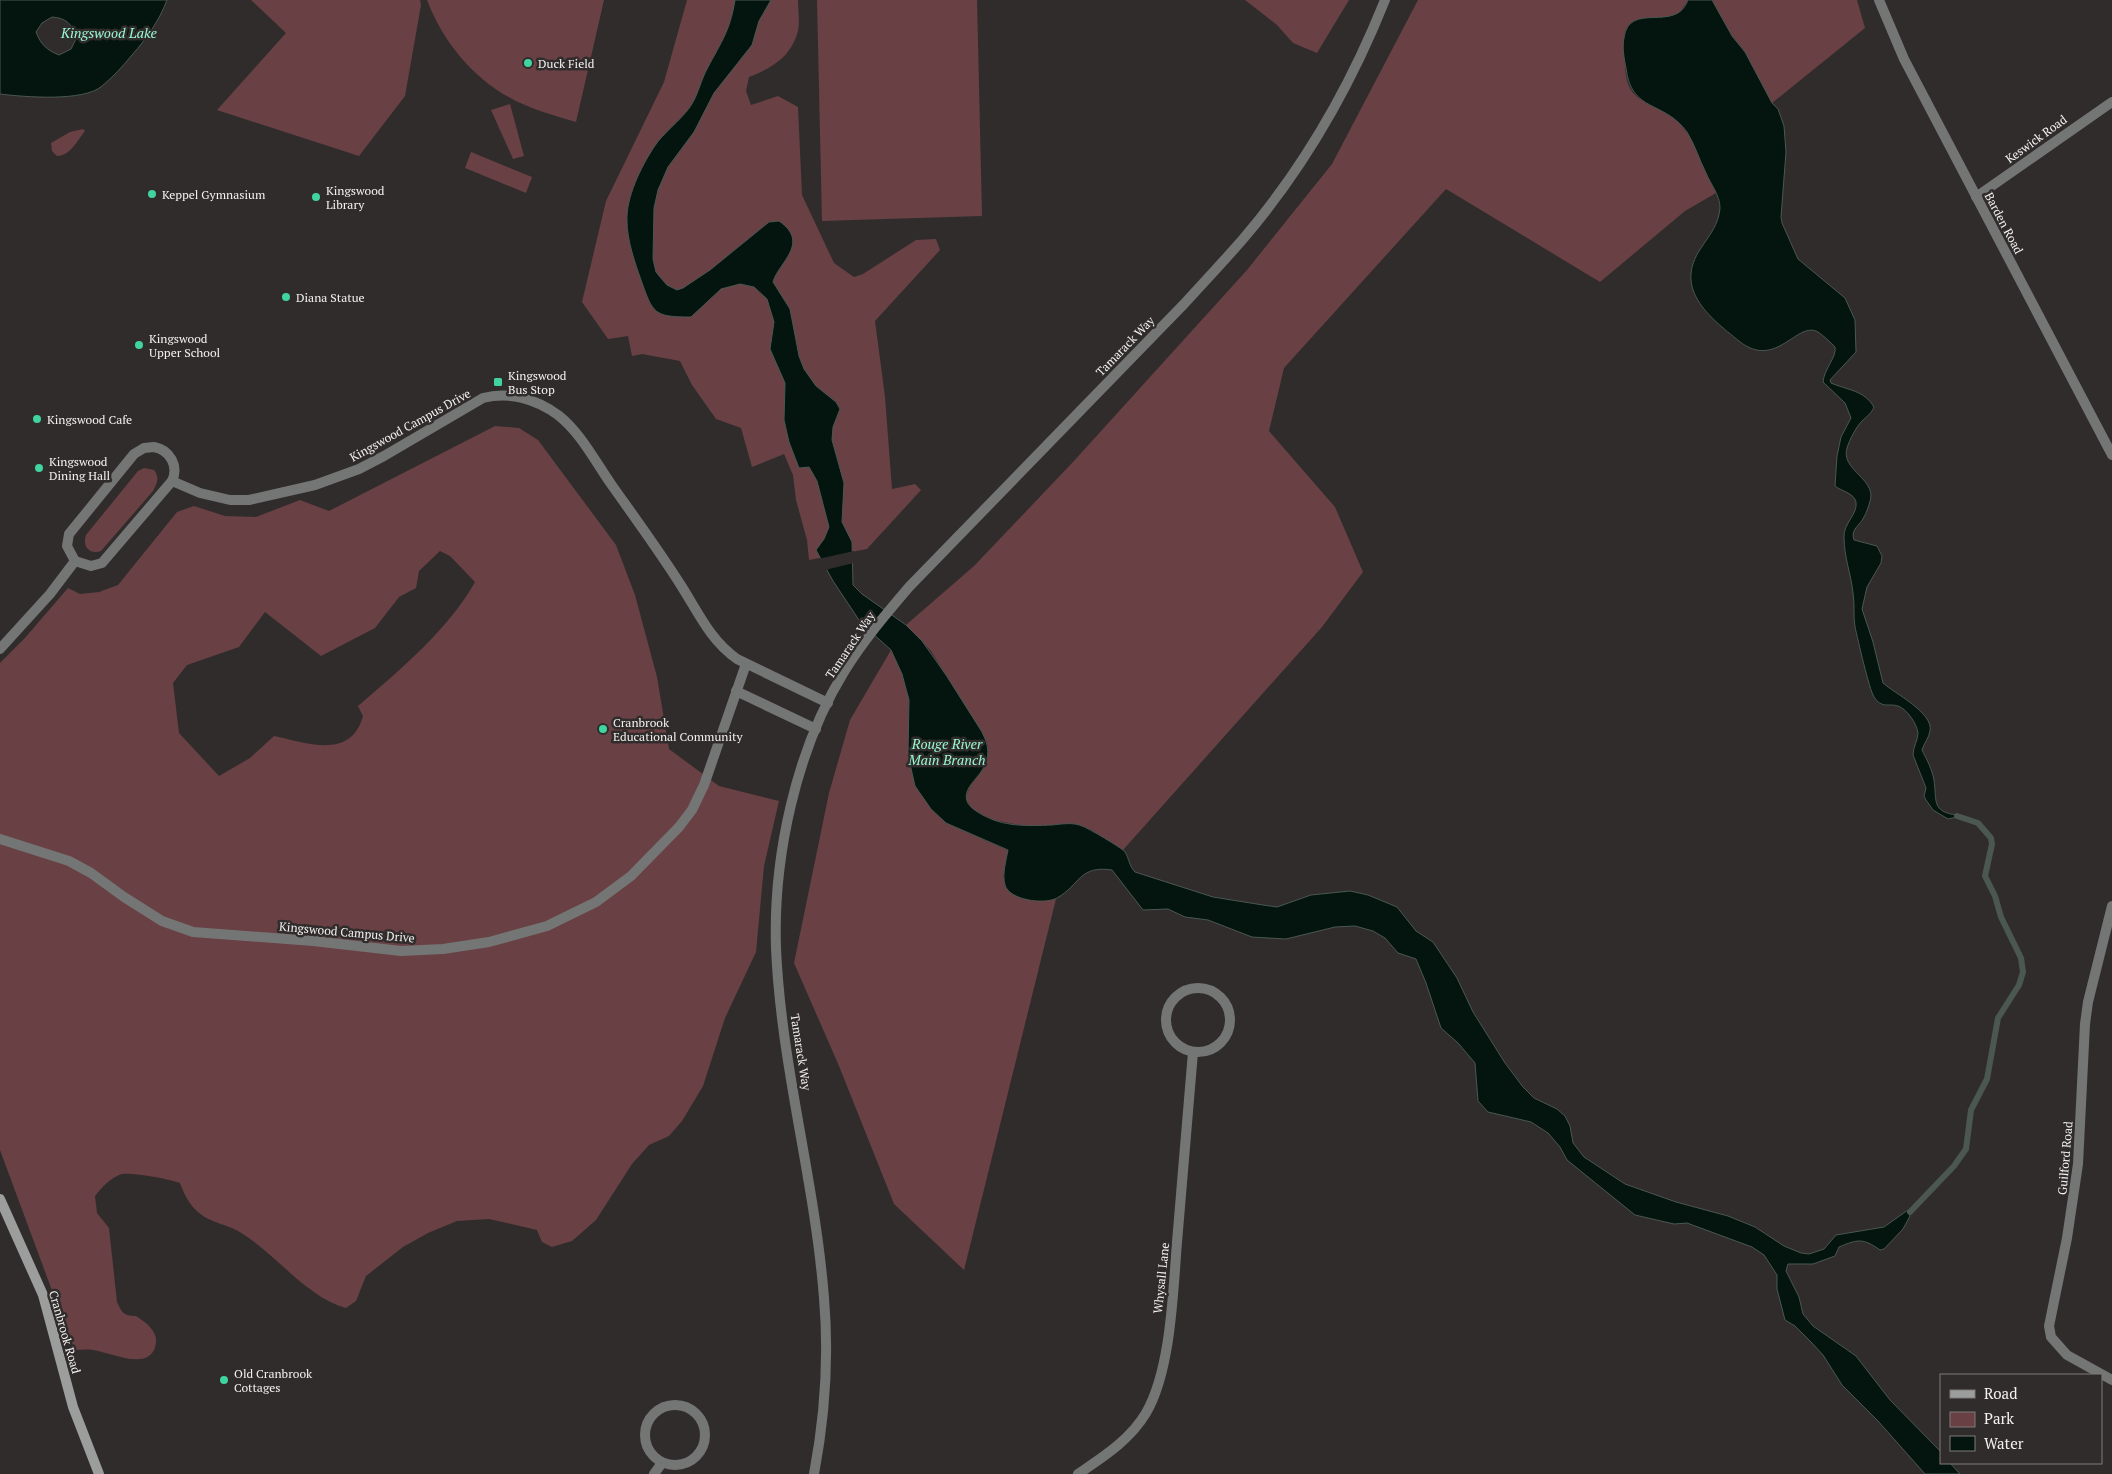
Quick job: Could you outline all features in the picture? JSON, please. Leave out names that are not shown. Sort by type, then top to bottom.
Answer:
[{"type":"street","name":"Tamarack Way","points":[[814,1474],[825,1378],[824,1297],[780,997],[776,920],[780,870],[786,830],[798,784],[816,729],[828,703],[856,654],[909,587],[1184,304],[1244,238],[1286,183],[1325,122],[1363,52],[1386,0]]},
{"type":"street","name":"Barden Road","points":[[1879,0],[1904,59],[2112,455]]},
{"type":"street","name":"Keswick Road","points":[[1976,197],[2112,102]]},
{"type":"street","name":"Kingswood Campus Drive","points":[[172,481],[206,495],[230,500],[249,500],[298,489],[359,469],[483,398],[501,395],[530,400],[554,413],[574,431],[678,580],[713,637],[730,654],[746,664],[828,703]]},
{"type":"street","points":[[154,447],[166,452],[174,464],[175,473],[172,481],[102,563],[91,566],[75,561],[67,546],[69,534],[137,451],[154,447]]},
{"type":"street","points":[[0,649],[50,594],[75,561]]},
{"type":"street","name":"Kingswood Campus Drive","points":[[0,839],[69,861],[91,873],[124,898],[162,921],[193,932],[401,951],[443,950],[489,942],[533,931],[572,916],[608,894],[642,866],[679,827],[699,797],[746,664]]},
{"type":"street","points":[[736,691],[816,729]]},
{"type":"street","name":"Guilford Road","points":[[2101,1374],[2067,1355],[2051,1337],[2049,1326],[2067,1238],[2078,1164],[2085,1024],[2088,1002],[2112,906]]},
{"type":"street","points":[[1204,989],[1213,992],[1225,1003],[1230,1015],[1230,1025],[1221,1043],[1204,1052],[1194,1052],[1184,1049],[1176,1043],[1167,1025],[1167,1015],[1170,1006],[1184,992],[1204,989]]},
{"type":"street","name":"Whysall Lane","points":[[1078,1474],[1132,1433],[1146,1413],[1157,1385],[1172,1297],[1194,1052]]},
{"type":"street","name":"Cranbrook Road","points":[[0,1199],[43,1295],[73,1407],[99,1474]]},
{"type":"street","points":[[679,1404],[689,1407],[702,1420],[706,1429],[703,1448],[690,1462],[681,1465],[662,1463],[654,1457],[646,1441],[648,1422],[653,1414],[661,1408],[679,1404]]},
{"type":"street","points":[[654,1474],[662,1463]]},
{"type":"green space","points":[[251,0],[420,0],[421,5],[405,96],[359,156],[217,110],[286,33]]},
{"type":"green space","name":"Duck Field","points":[[427,0],[604,0],[576,122],[544,112],[508,97],[478,75],[453,48],[434,17]]},
{"type":"green space","points":[[687,0],[798,0],[799,27],[791,48],[773,65],[749,77],[746,91],[751,105],[778,96],[798,107],[802,195],[834,263],[854,277],[863,274],[916,240],[936,239],[940,250],[875,321],[885,397],[892,489],[915,484],[921,490],[867,549],[809,560],[807,540],[796,500],[793,475],[784,454],[752,467],[741,428],[716,419],[692,385],[680,361],[642,354],[632,356],[628,336],[608,339],[582,302],[606,201],[664,82]]},
{"type":"green space","points":[[817,0],[977,0],[982,216],[822,221]]},
{"type":"green space","points":[[1245,0],[1349,0],[1317,53],[1293,43],[1277,25]]},
{"type":"green space","points":[[1418,0],[1688,0],[1679,14],[1670,17],[1624,54],[1626,75],[1630,88],[1638,98],[1667,113],[1684,129],[1698,152],[1716,193],[1685,211],[1600,282],[1446,189],[1284,368],[1269,431],[1335,507],[1363,572],[1322,627],[1123,850],[1090,829],[1025,826],[994,820],[973,810],[966,799],[968,791],[987,760],[987,742],[931,651],[906,625],[974,566],[1073,462],[1247,270],[1332,164]]},
{"type":"green space","points":[[1712,0],[1857,0],[1865,28],[1772,103],[1745,52],[1732,36]]},
{"type":"green space","points":[[510,104],[524,156],[513,159],[491,110]]},
{"type":"green space","points":[[83,129],[85,131],[66,154],[57,156],[52,151],[51,143],[70,132]]},
{"type":"green space","points":[[471,152],[532,177],[526,193],[465,168]]},
{"type":"green space","points":[[495,426],[519,428],[538,440],[616,545],[635,595],[657,677],[669,749],[719,786],[779,801],[764,866],[756,952],[725,1018],[703,1086],[682,1121],[669,1136],[649,1145],[632,1164],[596,1220],[572,1241],[552,1247],[542,1242],[537,1230],[489,1219],[457,1221],[428,1233],[403,1247],[366,1276],[356,1301],[346,1308],[332,1303],[305,1286],[243,1234],[203,1216],[189,1202],[180,1183],[151,1176],[122,1174],[110,1180],[95,1196],[97,1213],[109,1228],[117,1302],[120,1309],[124,1313],[136,1316],[150,1327],[155,1334],[156,1342],[153,1352],[147,1357],[139,1359],[130,1359],[93,1350],[74,1350],[0,1150],[0,663],[24,639],[68,588],[80,594],[99,592],[118,585],[177,512],[194,506],[225,516],[256,517],[300,500],[329,511]],"holes":[[[440,551],[450,556],[475,582],[464,600],[437,633],[406,664],[358,706],[363,716],[357,730],[349,739],[338,744],[326,745],[274,736],[250,758],[219,776],[179,733],[173,683],[187,665],[239,647],[265,612],[321,656],[375,628],[399,597],[416,588],[419,571]]]},
{"type":"green space","points":[[144,468],[154,470],[157,476],[157,483],[153,491],[101,551],[90,551],[85,543],[86,535],[138,471]]},
{"type":"green space","points":[[891,650],[902,674],[909,700],[908,755],[946,823],[1009,851],[1003,877],[1032,901],[1056,899],[964,1270],[894,1204],[839,1066],[794,963],[829,793],[850,720]]},
{"type":"water","name":"Kingswood Lake","points":[[0,0],[167,0],[148,36],[102,86],[93,91],[68,96],[0,94]],"holes":[[[52,17],[68,22],[77,37],[71,49],[59,55],[45,46],[36,32],[42,23]]]},
{"type":"water","name":"Rouge River Main Branch","points":[[735,0],[771,0],[759,21],[752,45],[714,93],[694,132],[668,167],[658,190],[654,208],[653,259],[656,272],[667,285],[677,290],[710,270],[769,222],[779,221],[788,229],[792,237],[790,253],[773,282],[790,309],[799,356],[804,369],[816,386],[836,402],[840,409],[833,427],[832,440],[844,483],[842,522],[852,542],[853,585],[862,594],[906,625],[922,641],[982,732],[987,746],[988,757],[985,766],[966,794],[969,805],[977,812],[989,818],[1015,825],[1071,824],[1082,826],[1123,850],[1135,872],[1213,897],[1277,907],[1311,895],[1350,891],[1368,895],[1397,907],[1416,931],[1433,942],[1457,978],[1473,1012],[1505,1063],[1523,1087],[1534,1098],[1557,1109],[1565,1116],[1570,1126],[1573,1143],[1584,1157],[1625,1184],[1676,1202],[1728,1216],[1755,1227],[1784,1246],[1809,1254],[1824,1249],[1836,1235],[1884,1227],[1908,1210],[1910,1216],[1903,1229],[1884,1249],[1880,1250],[1865,1242],[1851,1242],[1839,1247],[1835,1256],[1813,1264],[1788,1264],[1786,1271],[1799,1297],[1803,1314],[1813,1326],[1856,1356],[1890,1400],[1940,1451],[1940,1464],[1951,1464],[1960,1474],[1925,1474],[1878,1421],[1842,1385],[1823,1355],[1795,1326],[1785,1320],[1777,1289],[1777,1275],[1764,1255],[1752,1247],[1687,1223],[1674,1224],[1635,1215],[1567,1160],[1560,1147],[1548,1133],[1531,1122],[1488,1112],[1478,1101],[1475,1063],[1458,1043],[1441,1028],[1416,959],[1398,953],[1385,938],[1373,931],[1355,926],[1335,927],[1286,939],[1252,937],[1208,920],[1185,917],[1168,909],[1143,910],[1112,870],[1101,869],[1086,873],[1065,893],[1051,900],[1036,901],[1020,898],[1008,890],[1004,881],[1008,850],[946,823],[931,809],[915,786],[908,755],[909,700],[902,674],[891,650],[861,623],[833,581],[816,550],[824,539],[829,527],[817,481],[809,467],[799,468],[789,442],[784,420],[785,383],[770,349],[774,322],[767,299],[754,287],[740,284],[721,289],[691,317],[662,314],[652,307],[636,266],[630,244],[627,212],[635,182],[654,147],[686,112],[697,95],[705,73],[727,30]]},
{"type":"water","points":[[1688,0],[1712,0],[1732,36],[1745,52],[1772,103],[1778,109],[1784,126],[1786,152],[1782,223],[1798,259],[1845,298],[1855,320],[1856,352],[1830,380],[1831,383],[1855,391],[1865,397],[1874,407],[1855,430],[1848,445],[1846,455],[1852,467],[1866,483],[1871,495],[1865,515],[1854,530],[1854,540],[1877,546],[1882,556],[1881,563],[1867,587],[1862,609],[1873,642],[1883,683],[1912,704],[1926,717],[1930,724],[1930,731],[1922,750],[1933,776],[1937,804],[1943,811],[1957,815],[1957,817],[1948,819],[1933,810],[1926,800],[1924,796],[1926,788],[1913,755],[1918,736],[1916,725],[1908,713],[1898,706],[1882,704],[1877,701],[1872,692],[1864,664],[1855,627],[1854,597],[1844,544],[1844,532],[1855,511],[1856,502],[1850,494],[1835,486],[1837,456],[1841,437],[1851,418],[1845,403],[1823,382],[1834,355],[1835,347],[1818,332],[1810,330],[1775,348],[1764,351],[1752,349],[1739,341],[1706,312],[1698,301],[1693,289],[1691,276],[1693,263],[1718,219],[1719,199],[1687,132],[1678,122],[1641,100],[1634,92],[1629,82],[1623,49],[1628,27],[1634,21],[1643,18],[1674,15],[1682,10]]},
{"type":"pier","points":[[854,551],[854,563],[825,570],[818,559]]},
{"type":"waterway","points":[[1910,1212],[1954,1166],[1966,1149],[1971,1110],[1987,1079],[1998,1018],[2019,985],[2023,972],[2021,958],[2001,917],[1995,896],[1985,876],[1992,844],[1991,838],[1978,823],[1957,816]]},
{"type":"place","name":"Duck Field","points":[[528,63]]},
{"type":"place","name":"Keppel Gymnasium","points":[[152,194]]},
{"type":"place","name":"Kingswood Library","points":[[316,197]]},
{"type":"place","name":"Diana Statue","points":[[286,297]]},
{"type":"place","name":"Kingswood Upper School","points":[[139,345]]},
{"type":"place","name":"Kingswood Bus Stop","points":[[498,382]]},
{"type":"place","name":"Kingswood Cafe","points":[[37,419]]},
{"type":"place","name":"Kingswood Dining Hall","points":[[39,468]]},
{"type":"place","name":"Cranbrook Educational Community","points":[[603,729]]},
{"type":"place","name":"Old Cranbrook Cottages","points":[[224,1380]]}]
